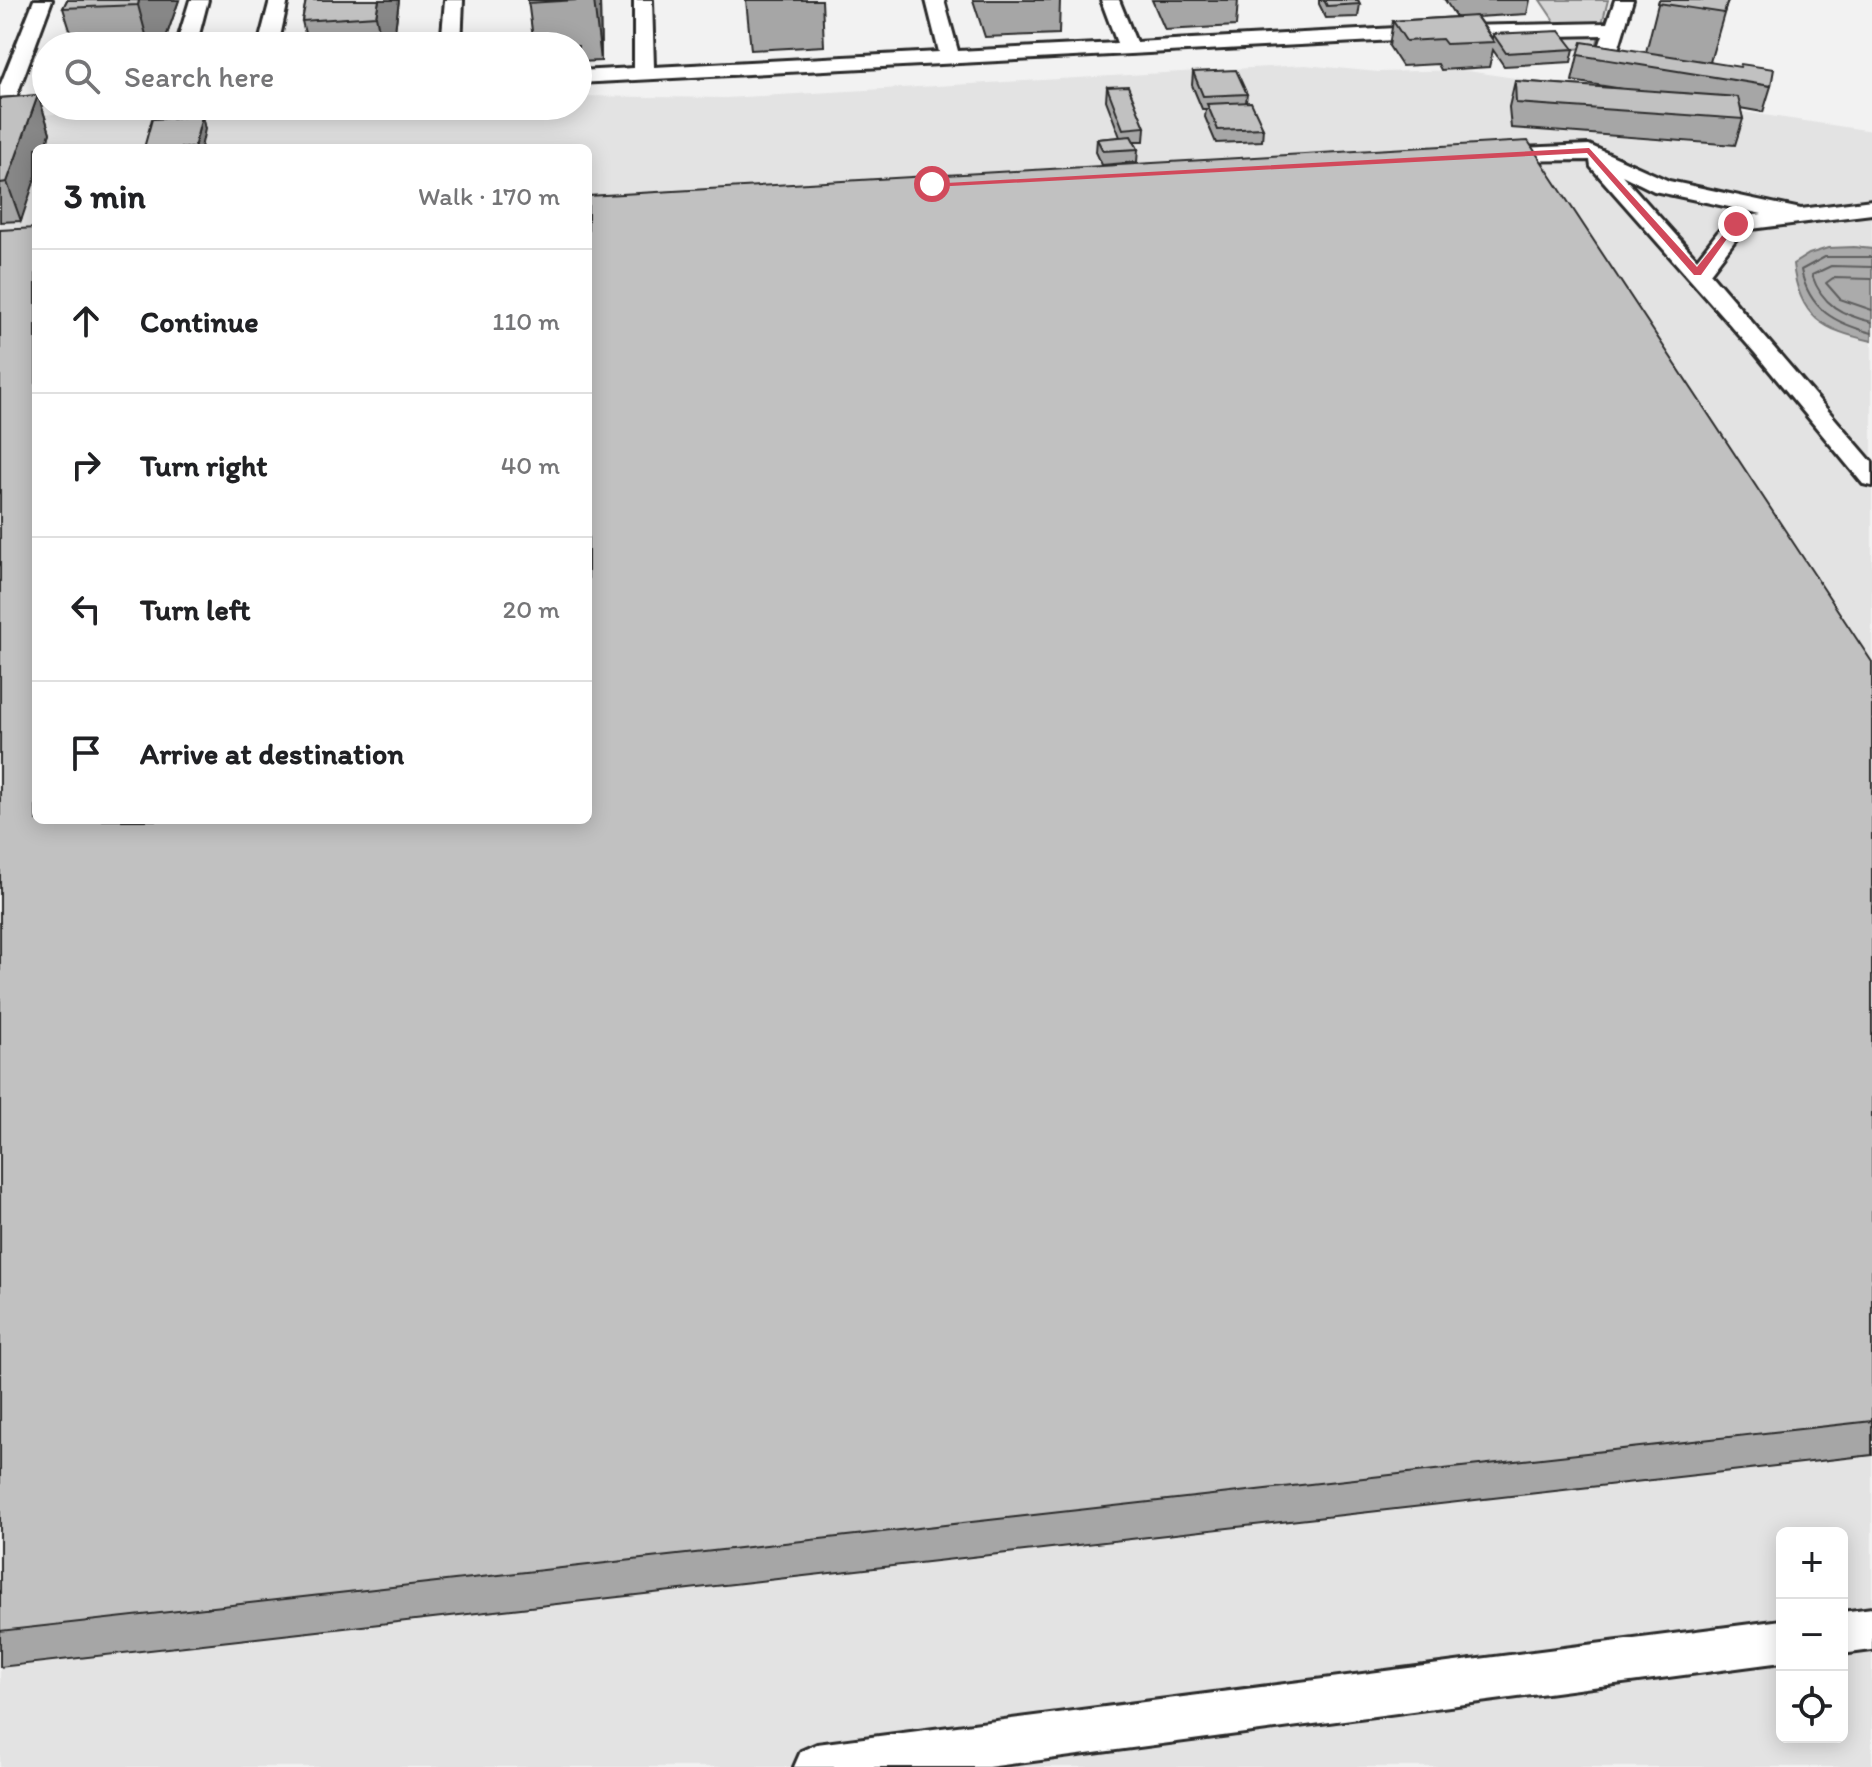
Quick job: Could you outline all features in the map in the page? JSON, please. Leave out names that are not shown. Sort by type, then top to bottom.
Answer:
[{"type":"lane","points":[[5,100],[43,0]]},
{"type":"lane","points":[[190,32],[199,0]]},
{"type":"lane","points":[[271,32],[279,0]]},
{"type":"lane","points":[[452,32],[454,0]]},
{"type":"lane","points":[[643,0],[644,75]]},
{"type":"lane","points":[[935,0],[950,58]]},
{"type":"lane","points":[[1110,0],[1129,49]]},
{"type":"lane","points":[[1603,69],[1624,0]]},
{"type":"lane","points":[[592,77],[1415,33],[1615,29]]},
{"type":"lane","points":[[1478,156],[1589,151],[1662,186],[1801,216]]},
{"type":"lane","points":[[1589,151],[1698,273],[1872,478]]},
{"type":"lane","points":[[1698,273],[1736,224],[1872,207]]},
{"type":"lane","points":[[1848,1632],[1872,1629]]},
{"type":"lane","points":[[817,1767],[1032,1753],[1776,1642]]},
{"type":"shaded area","points":[[1540,0],[1608,0],[1596,47],[1573,49]]},
{"type":"shaded area","points":[[1305,65],[1378,72],[1461,70],[1872,131],[1872,1767],[0,1767],[0,119],[32,116],[32,120],[592,120],[592,96],[726,98]]},
{"type":"water","points":[[1828,248],[1872,249],[1872,341],[1840,332],[1816,319],[1801,297],[1796,282],[1793,264],[1809,254]]},
{"type":"building","points":[[67,0],[139,0],[138,5],[63,8]]},
{"type":"building","points":[[306,0],[379,0],[376,16],[302,21]]},
{"type":"building","points":[[528,0],[578,0],[528,3]]},
{"type":"building","points":[[1324,0],[1358,0],[1360,4],[1327,6]]},
{"type":"building","points":[[1659,0],[1728,0],[1724,13],[1658,3]]},
{"type":"building","points":[[1476,16],[1494,42],[1446,44],[1442,39],[1406,41],[1393,21]]},
{"type":"building","points":[[1560,31],[1574,49],[1506,53],[1493,34]]},
{"type":"building","points":[[1582,42],[1740,67],[1741,64],[1774,69],[1771,86],[1578,55]]},
{"type":"building","points":[[1236,70],[1247,94],[1203,96],[1193,72]]},
{"type":"building","points":[[1515,81],[1738,97],[1743,119],[1516,103]]},
{"type":"building","points":[[1128,86],[1145,127],[1123,129],[1107,87]]},
{"type":"building","points":[[32,95],[32,112],[7,182],[0,183],[0,98]]},
{"type":"building","points":[[1251,102],[1263,128],[1218,130],[1207,104]]},
{"type":"building","points":[[152,120],[201,120],[195,144],[145,144]]},
{"type":"building","points":[[1131,136],[1138,149],[1103,151],[1097,139]]},
{"type":"building","points":[[1528,141],[1872,662],[1872,1421],[0,1631],[0,230],[32,228],[32,824],[592,824],[592,196]]},
{"type":"route","points":[[932,184],[1589,151],[1698,273],[1736,224]]}]
